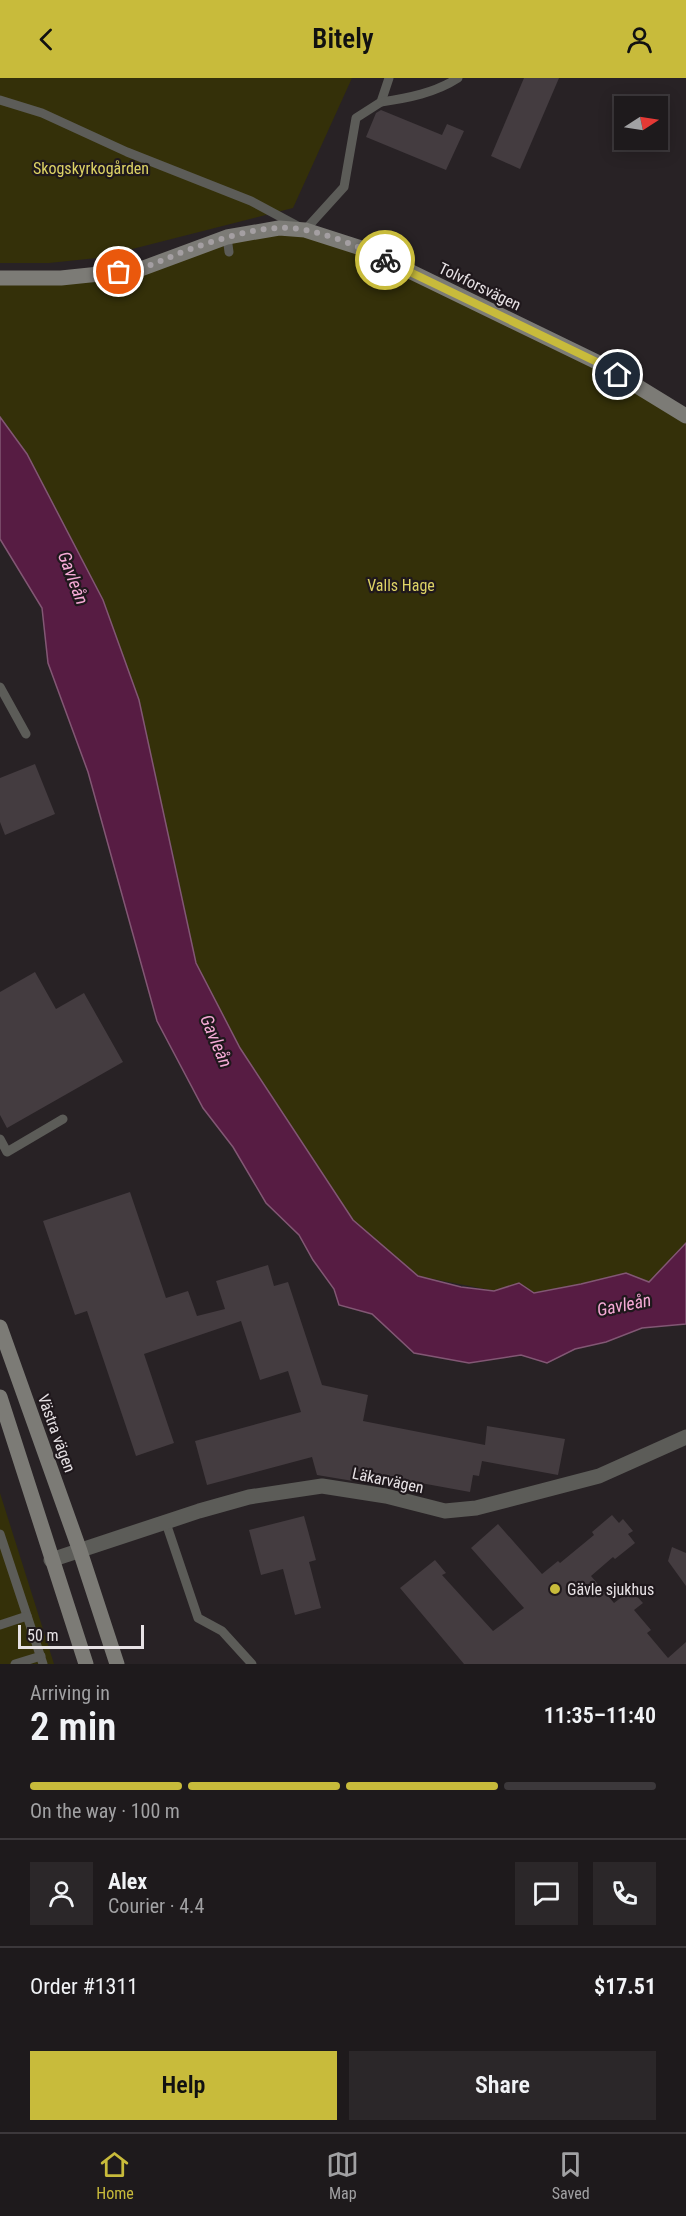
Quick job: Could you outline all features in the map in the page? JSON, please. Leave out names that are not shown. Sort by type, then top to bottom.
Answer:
[{"type":"street","name":"Tolvforsvägen","points":[[0,278],[61,278],[138,270],[279,228],[305,230],[364,249],[591,359],[686,416]]},
{"type":"street","name":"Västra vägen","points":[[0,1327],[80,1551],[117,1664]]},
{"type":"street","points":[[0,1397],[86,1664]]},
{"type":"street","name":"Läkarvägen","points":[[80,1551],[249,1497],[322,1486],[386,1496],[445,1511],[476,1508],[599,1476],[686,1437]]},
{"type":"street","points":[[51,1560],[80,1551]]},
{"type":"lane","points":[[381,102],[389,78]]},
{"type":"lane","points":[[0,100],[42,112],[128,152],[251,201],[305,230],[344,187],[356,118],[381,102],[407,98],[444,87],[458,78]]},
{"type":"lane","points":[[0,687],[26,734]]},
{"type":"lane","points":[[0,1139],[7,1152],[63,1119]]},
{"type":"lane","points":[[166,1522],[198,1617],[222,1631],[252,1664]]},
{"type":"lane","points":[[0,1534],[42,1660],[15,1664]]},
{"type":"lane","points":[[0,1625],[27,1616]]},
{"type":"green space","name":"Skogskyrkogården","points":[[0,78],[352,78],[293,208],[97,258],[49,263],[0,263]]},
{"type":"green space","name":"Valls Hage","points":[[279,228],[364,249],[686,416],[686,1243],[649,1282],[626,1273],[534,1293],[519,1283],[495,1291],[418,1276],[353,1220],[240,1048],[196,963],[172,849],[103,600],[27,454],[0,417],[0,278],[138,270]]},
{"type":"green space","points":[[0,1493],[54,1664],[0,1664]]},
{"type":"water","name":"Gavleån","points":[[0,417],[27,454],[103,600],[139,700],[196,963],[240,1048],[353,1220],[418,1276],[461,1287],[494,1291],[519,1283],[534,1293],[626,1273],[649,1282],[686,1243],[686,1324],[642,1328],[606,1342],[575,1349],[547,1363],[521,1355],[469,1363],[414,1353],[372,1314],[339,1305],[334,1289],[313,1260],[299,1235],[266,1203],[233,1147],[203,1108],[157,1021],[88,772],[48,663],[42,608],[0,539]]},
{"type":"building","points":[[524,78],[559,78],[520,169],[491,156]]},
{"type":"building","points":[[381,110],[442,135],[447,124],[464,131],[446,170],[366,137],[376,113]]},
{"type":"building","points":[[35,764],[55,814],[5,835],[0,822],[0,778]]},
{"type":"building","points":[[35,972],[56,1009],[84,993],[123,1062],[7,1128],[0,1115],[0,992]]},
{"type":"building","points":[[130,1192],[166,1298],[188,1291],[197,1316],[225,1309],[216,1281],[268,1265],[274,1286],[288,1282],[322,1385],[368,1395],[363,1421],[485,1445],[487,1426],[565,1439],[558,1475],[482,1461],[479,1476],[473,1475],[470,1492],[355,1471],[353,1481],[317,1475],[312,1457],[207,1485],[195,1441],[301,1412],[288,1371],[260,1380],[241,1321],[144,1354],[174,1443],[136,1456],[87,1311],[75,1315],[43,1221]]},
{"type":"building","name":"Gävle sjukhus","points":[[612,1515],[619,1523],[623,1519],[633,1531],[628,1534],[635,1543],[615,1559],[613,1557],[591,1576],[614,1603],[631,1590],[643,1603],[634,1610],[651,1630],[647,1633],[668,1658],[686,1642],[686,1664],[464,1664],[400,1588],[435,1560],[446,1573],[442,1575],[493,1631],[524,1608],[471,1548],[498,1524],[542,1574],[558,1561],[560,1563],[594,1535],[592,1532]]},
{"type":"building","points":[[304,1516],[316,1560],[309,1562],[321,1608],[295,1615],[283,1569],[261,1575],[249,1530]]},
{"type":"building","name":"Gävle sjukhus","points":[[672,1547],[686,1553],[686,1586],[668,1561]]},
{"type":"way so far","points":[[119,272],[138,270],[227,237],[279,228],[305,230],[364,249],[385,260]]},
{"type":"place","name":"Gävle sjukhus","points":[[555,1589]]},
{"type":"route","points":[[385,260],[601,364],[618,375]]}]
